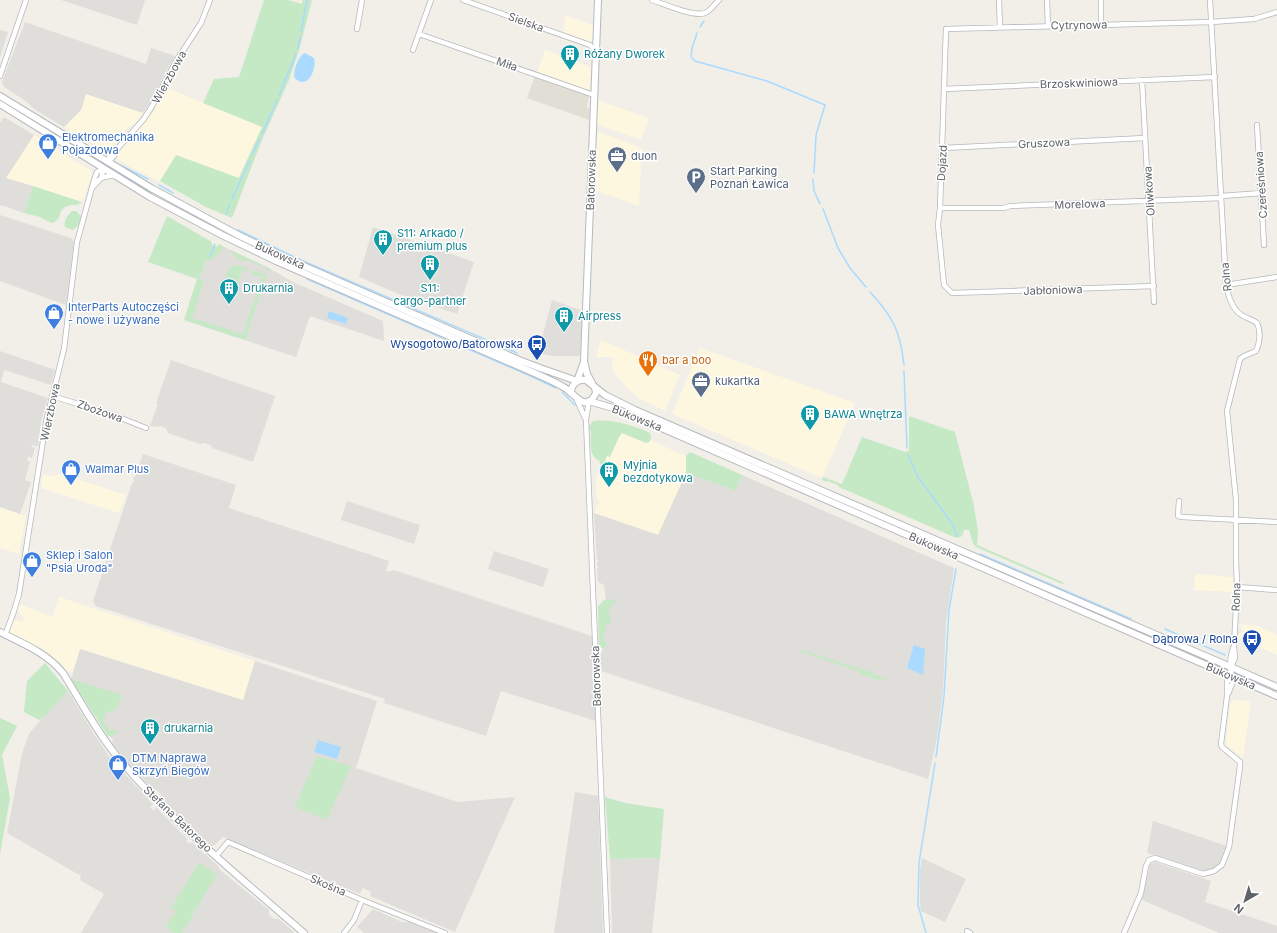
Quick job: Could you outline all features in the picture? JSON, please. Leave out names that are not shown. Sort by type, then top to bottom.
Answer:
[{"type":"main road","name":"Batorowska","points":[[577,381],[584,361],[598,0]]},
{"type":"main road","name":"Bukowska","points":[[0,96],[170,199],[268,250],[519,360],[577,381]]},
{"type":"main road","name":"Bukowska","points":[[0,104],[114,176],[162,204],[246,247],[539,375],[571,393]]},
{"type":"main road","name":"Batorowska","points":[[584,361],[587,374],[593,385]]},
{"type":"main road","points":[[586,380],[593,385],[596,393],[590,401],[584,402],[577,400],[571,393],[572,388],[577,381],[586,380]]},
{"type":"main road","name":"Bukowska","points":[[593,385],[606,395],[635,410],[1277,687]]},
{"type":"main road","name":"Bukowska","points":[[590,401],[600,403],[634,416],[1277,696]]},
{"type":"main road","name":"Stefana Batorego","points":[[3,634],[37,651],[50,660],[63,673],[107,743],[120,760],[178,822],[304,933]]},
{"type":"street","points":[[0,76],[26,0]]},
{"type":"street","name":"Wierzbowa","points":[[92,188],[101,178],[103,169],[108,162],[110,154],[118,148],[143,120],[151,108],[174,63],[203,18],[210,0]]},
{"type":"street","points":[[357,29],[362,0]]},
{"type":"street","points":[[413,50],[431,0]]},
{"type":"street","name":"Sielska","points":[[463,0],[590,45],[596,52]]},
{"type":"street","points":[[652,0],[677,9],[704,13],[719,0]]},
{"type":"street","points":[[999,0],[1000,27]]},
{"type":"street","points":[[1047,0],[1048,26]]},
{"type":"street","points":[[1101,0],[1101,25]]},
{"type":"street","name":"Rolna","points":[[1124,933],[1141,893],[1146,866],[1149,860],[1155,858],[1203,874],[1214,871],[1222,865],[1229,847],[1240,766],[1240,762],[1222,747],[1221,744],[1227,696],[1234,680],[1231,676],[1230,659],[1234,647],[1237,586],[1236,500],[1228,424],[1228,404],[1240,359],[1256,351],[1259,344],[1260,331],[1257,323],[1240,314],[1233,306],[1226,285],[1210,0]]},
{"type":"street","name":"Cytrynowa","points":[[946,29],[1211,22],[1254,19],[1277,12]]},
{"type":"street","name":"Dojazd","points":[[946,29],[943,148],[938,225],[944,285],[952,293]]},
{"type":"street","name":"Miła","points":[[419,34],[594,95]]},
{"type":"street","points":[[590,45],[596,41]]},
{"type":"street","name":"Brzoskwiniowa","points":[[944,89],[1215,77]]},
{"type":"street","name":"Oliwkowa","points":[[1142,80],[1150,201],[1154,302]]},
{"type":"street","name":"Czereśniowa","points":[[1257,125],[1264,245]]},
{"type":"street","name":"Gruszowa","points":[[943,148],[1145,138]]},
{"type":"street","name":"Wierzbowa","points":[[3,634],[14,614],[19,594],[45,429],[64,349],[78,242],[86,206],[97,172],[103,169]]},
{"type":"street","points":[[101,178],[114,176]]},
{"type":"street","name":"Morelowa","points":[[940,208],[1004,208],[1010,206],[1150,201],[1262,194]]},
{"type":"street","points":[[1226,285],[1277,277]]},
{"type":"street","name":"Jabłoniowa","points":[[952,293],[1154,286]]},
{"type":"street","name":"Zbożowa","points":[[52,396],[111,414],[146,428]]},
{"type":"street","name":"Batorowska","points":[[577,400],[586,420]]},
{"type":"street","name":"Batorowska","points":[[590,401],[586,420],[607,933]]},
{"type":"street","points":[[1179,501],[1178,516],[1182,517],[1277,522]]},
{"type":"street","points":[[1237,586],[1277,590]]},
{"type":"street","name":"Skośna","points":[[216,856],[228,842],[362,900],[445,933]]},
{"type":"street","points":[[344,933],[354,920],[362,900]]},
{"type":"shaded area","points":[[61,0],[145,0],[137,25]]},
{"type":"shaded area","points":[[565,15],[595,26],[591,42],[564,32]]},
{"type":"shaded area","points":[[25,22],[146,64],[151,48],[175,56],[152,100],[143,113],[86,94],[81,110],[64,127],[34,109],[27,102],[4,87],[2,82]]},
{"type":"shaded area","points":[[0,30],[8,32],[0,57]]},
{"type":"shaded area","name":"Różany Dworek","points":[[545,50],[591,67],[590,91],[537,72]]},
{"type":"shaded area","points":[[535,76],[589,96],[587,108],[590,109],[589,120],[527,98]]},
{"type":"shaded area","points":[[165,87],[262,127],[238,178],[176,156],[160,181],[117,159],[116,156],[152,112]]},
{"type":"shaded area","points":[[86,94],[143,113],[132,127],[129,126],[118,138],[119,140],[107,152],[64,127],[81,110]]},
{"type":"shaded area","points":[[600,101],[649,118],[641,140],[596,124],[597,102]]},
{"type":"shaded area","points":[[4,117],[34,135],[6,178],[33,186],[24,213],[1,205],[0,207],[0,123]]},
{"type":"shaded area","points":[[600,132],[642,148],[639,206],[594,190],[597,134]]},
{"type":"shaded area","points":[[34,135],[91,171],[92,175],[82,202],[6,178]]},
{"type":"shaded area","points":[[0,215],[71,238],[74,242],[66,305],[0,281]]},
{"type":"shaded area","points":[[373,227],[474,262],[457,314],[401,295],[359,277]]},
{"type":"shaded area","points":[[212,245],[217,247],[220,245],[269,268],[293,282],[383,321],[384,341],[310,316],[296,357],[190,322],[204,281],[199,279]]},
{"type":"shaded area","name":"Airpress","points":[[552,300],[583,311],[580,354],[578,356],[552,356],[538,353]]},
{"type":"shaded area","points":[[601,340],[680,375],[665,411],[640,399],[626,387],[612,369],[613,357],[596,357]]},
{"type":"shaded area","points":[[700,348],[855,403],[822,478],[672,414]]},
{"type":"shaded area","points":[[0,351],[55,370],[51,385],[4,370],[1,382],[48,398],[41,421],[38,446],[32,445],[31,447],[35,448],[32,458],[28,457],[27,460],[30,462],[25,480],[31,482],[20,514],[0,507]]},
{"type":"shaded area","points":[[171,360],[275,396],[253,462],[212,448],[211,445],[205,443],[200,444],[168,433],[166,428],[161,426],[150,426],[158,404],[156,403]]},
{"type":"shaded area","points":[[618,426],[686,456],[686,473],[659,535],[594,513],[600,502],[596,497],[596,478]]},
{"type":"shaded area","points":[[143,454],[236,485],[229,508],[389,561],[386,572],[394,570],[592,636],[596,721],[501,691],[486,736],[384,703],[385,699],[96,606],[93,601],[131,486],[134,481],[133,477],[135,477]]},
{"type":"shaded area","points":[[686,473],[736,491],[742,475],[954,568],[946,623],[943,690],[937,738],[928,779],[601,671],[600,654],[603,648],[600,647],[606,600],[604,585],[598,582],[598,560],[594,513],[658,535]]},
{"type":"shaded area","points":[[43,474],[53,476],[61,474],[126,495],[119,513],[41,488]]},
{"type":"shaded area","points":[[347,501],[420,525],[414,544],[341,520]]},
{"type":"shaded area","points":[[0,507],[26,516],[19,554],[0,548]]},
{"type":"shaded area","points":[[494,551],[549,569],[543,587],[488,569]]},
{"type":"shaded area","points":[[1195,574],[1233,577],[1233,592],[1194,590]]},
{"type":"shaded area","points":[[59,597],[255,661],[243,700],[81,649],[73,673],[66,670],[49,654],[15,636],[11,633],[10,629],[14,620],[22,622],[24,618],[18,611],[19,604],[53,617]]},
{"type":"shaded area","points":[[1238,624],[1258,626],[1277,635],[1277,655],[1238,637],[1238,635],[1243,632],[1241,626]]},
{"type":"shaded area","points":[[80,649],[243,700],[255,661],[377,701],[356,768],[457,802],[515,797],[455,932],[370,896],[371,892],[363,888],[360,894],[223,837],[215,845],[211,846],[160,797],[161,794],[157,790],[155,791],[112,743],[113,741],[111,737],[108,736],[71,679]]},
{"type":"shaded area","points":[[68,691],[111,759],[153,804],[150,807],[154,811],[156,807],[187,839],[186,841],[190,844],[192,842],[217,865],[220,870],[269,910],[269,915],[274,919],[279,919],[295,933],[81,933],[104,894],[80,880],[81,876],[7,833],[22,753],[29,734],[46,713]]},
{"type":"shaded area","points":[[1234,700],[1251,701],[1243,758],[1226,745],[1230,705]]},
{"type":"shaded area","points":[[575,792],[598,796],[603,933],[554,933]]},
{"type":"shaded area","points":[[1153,821],[1227,846],[1222,859],[1216,867],[1202,871],[1147,853]]},
{"type":"shaded area","points":[[660,858],[652,933],[612,933],[610,859]]},
{"type":"shaded area","points":[[922,858],[966,879],[945,922],[921,911],[920,869]]},
{"type":"shaded area","points":[[1155,862],[1211,881],[1205,902],[1277,926],[1277,933],[1219,933],[1142,900],[1150,864]]},
{"type":"shaded area","points":[[373,909],[402,922],[412,922],[438,933],[364,933],[357,927]]},
{"type":"green space","points":[[264,0],[288,0],[302,4],[303,0],[312,0],[300,47],[289,80],[261,142],[232,218],[206,207],[160,181],[176,155],[239,178],[262,127],[203,103],[214,79],[239,77]]},
{"type":"green space","points":[[33,186],[82,202],[77,205],[65,207],[61,211],[58,219],[53,223],[49,222],[40,217],[24,213]]},
{"type":"green space","points":[[72,211],[76,211],[81,216],[78,226],[73,230],[65,227],[66,218]]},
{"type":"green space","points":[[167,216],[212,242],[212,245],[217,247],[218,244],[223,246],[223,249],[212,260],[206,261],[199,279],[204,281],[192,318],[243,334],[262,277],[251,274],[253,270],[266,275],[268,271],[245,340],[184,320],[197,279],[148,262]]},
{"type":"green space","points":[[230,250],[269,268],[268,271],[265,270],[266,267],[245,260],[244,262],[236,258]]},
{"type":"green space","points":[[237,265],[248,269],[247,272],[242,270],[238,283],[238,278],[236,280],[224,276],[231,267]]},
{"type":"green space","points":[[909,416],[955,432],[974,506],[978,532],[977,545],[1065,583],[1062,584],[976,547],[973,543],[969,530],[964,530],[962,536],[958,538],[954,537],[839,487],[838,485],[822,480],[823,477],[842,484],[862,437],[905,452],[909,451]]},
{"type":"green space","points":[[593,421],[608,421],[629,425],[650,433],[651,439],[646,443],[622,433],[610,457],[607,456],[605,461],[608,462],[604,465],[599,463],[600,461],[596,459],[592,452],[591,431],[589,430],[589,426]]},
{"type":"green space","points":[[690,452],[742,475],[736,491],[686,473],[686,456]]},
{"type":"green space","points":[[607,599],[615,600],[616,603],[613,602],[608,615],[612,617],[609,625],[606,624],[603,641],[607,642],[606,646],[603,648],[599,647],[598,607]]},
{"type":"green space","points":[[802,650],[874,673],[874,675],[885,678],[886,675],[888,677],[885,679],[877,679],[870,677],[859,673],[859,671],[801,652]]},
{"type":"green space","points":[[45,663],[68,691],[47,714],[39,720],[24,712],[27,681]]},
{"type":"green space","points":[[71,679],[122,695],[116,710],[106,712],[103,722],[109,730],[116,730],[117,733],[113,736],[108,736]]},
{"type":"green space","points":[[0,718],[17,726],[2,755],[10,798],[0,854]]},
{"type":"green space","points":[[317,756],[351,766],[327,820],[295,807]]},
{"type":"green space","points":[[605,797],[625,803],[664,809],[660,858],[610,859]]},
{"type":"green space","points":[[199,863],[217,874],[182,933],[175,933],[166,927],[176,911],[171,908]]},
{"type":"water","points":[[305,53],[314,58],[315,63],[310,77],[303,82],[294,77],[294,74],[298,60]]},
{"type":"water","points":[[329,311],[348,318],[346,324],[327,318]]},
{"type":"water","points":[[914,645],[925,649],[923,675],[907,668]]},
{"type":"water","points":[[318,740],[341,747],[337,759],[314,752]]},
{"type":"waterway","points":[[301,31],[307,0]]},
{"type":"waterway","points":[[700,27],[704,21]]},
{"type":"waterway","points":[[697,33],[692,48],[691,57],[695,61],[767,81],[825,105],[816,135],[814,173]]},
{"type":"waterway","points":[[298,48],[300,37]]},
{"type":"waterway","points":[[279,95],[296,54]]},
{"type":"waterway","points":[[262,134],[277,100]]},
{"type":"waterway","points":[[252,155],[260,138]]},
{"type":"waterway","points":[[232,199],[250,160]]},
{"type":"waterway","points":[[122,166],[148,179]]},
{"type":"waterway","points":[[813,179],[814,191],[820,204]]},
{"type":"waterway","points":[[159,185],[173,193]]},
{"type":"waterway","points":[[226,214],[230,204]]},
{"type":"waterway","points":[[823,209],[838,248],[850,268],[866,287]]},
{"type":"waterway","points":[[238,230],[303,261],[517,353]]},
{"type":"waterway","points":[[210,256],[215,244]]},
{"type":"waterway","points":[[307,279],[556,388]]},
{"type":"waterway","points":[[870,292],[890,317],[898,333],[904,365]]},
{"type":"waterway","points":[[904,371],[907,448]]},
{"type":"waterway","points":[[562,392],[575,405]]},
{"type":"waterway","points":[[908,455],[918,477],[953,525],[957,536]]},
{"type":"waterway","points":[[980,554],[1131,619]]},
{"type":"waterway","points":[[936,757],[944,696],[949,610],[956,569]]},
{"type":"waterway","points":[[1165,629],[1225,655]]},
{"type":"waterway","points":[[926,933],[918,905],[919,863],[935,763]]},
{"type":"place","name":"Różany Dworek","points":[[570,71]]},
{"type":"place","name":"Elektromechanika Pojazdowa","points":[[48,160]]},
{"type":"place","name":"duon","points":[[617,173]]},
{"type":"place","name":"Start Parking Poznań Ławica","points":[[696,194]]},
{"type":"place","name":"S11: Arkado / premium plus","points":[[383,256]]},
{"type":"place","name":"S11: cargo-partner","points":[[430,281]]},
{"type":"place","name":"Drukarnia","points":[[229,305]]},
{"type":"place","name":"InterParts Autoczęści - nowe i używane","points":[[54,330]]},
{"type":"place","name":"Airpress","points":[[564,333]]},
{"type":"place","name":"Wysogotowo/Batorowska","points":[[537,361]]},
{"type":"place","name":"bar a boo","points":[[648,377]]},
{"type":"place","name":"kukartka","points":[[701,398]]},
{"type":"place","name":"BAWA Wnętrza","points":[[810,431]]},
{"type":"place","name":"Walmar Plus","points":[[71,486]]},
{"type":"place","name":"Myjnia bezdotykowa","points":[[609,488]]},
{"type":"place","name":"Sklep i Salon \"Psia Uroda\"","points":[[32,578]]},
{"type":"place","name":"Dąbrowa / Rolna","points":[[1252,656]]},
{"type":"place","name":"drukarnia","points":[[150,745]]},
{"type":"place","name":"DTM Naprawa Skrzyń Biegów","points":[[118,781]]}]
